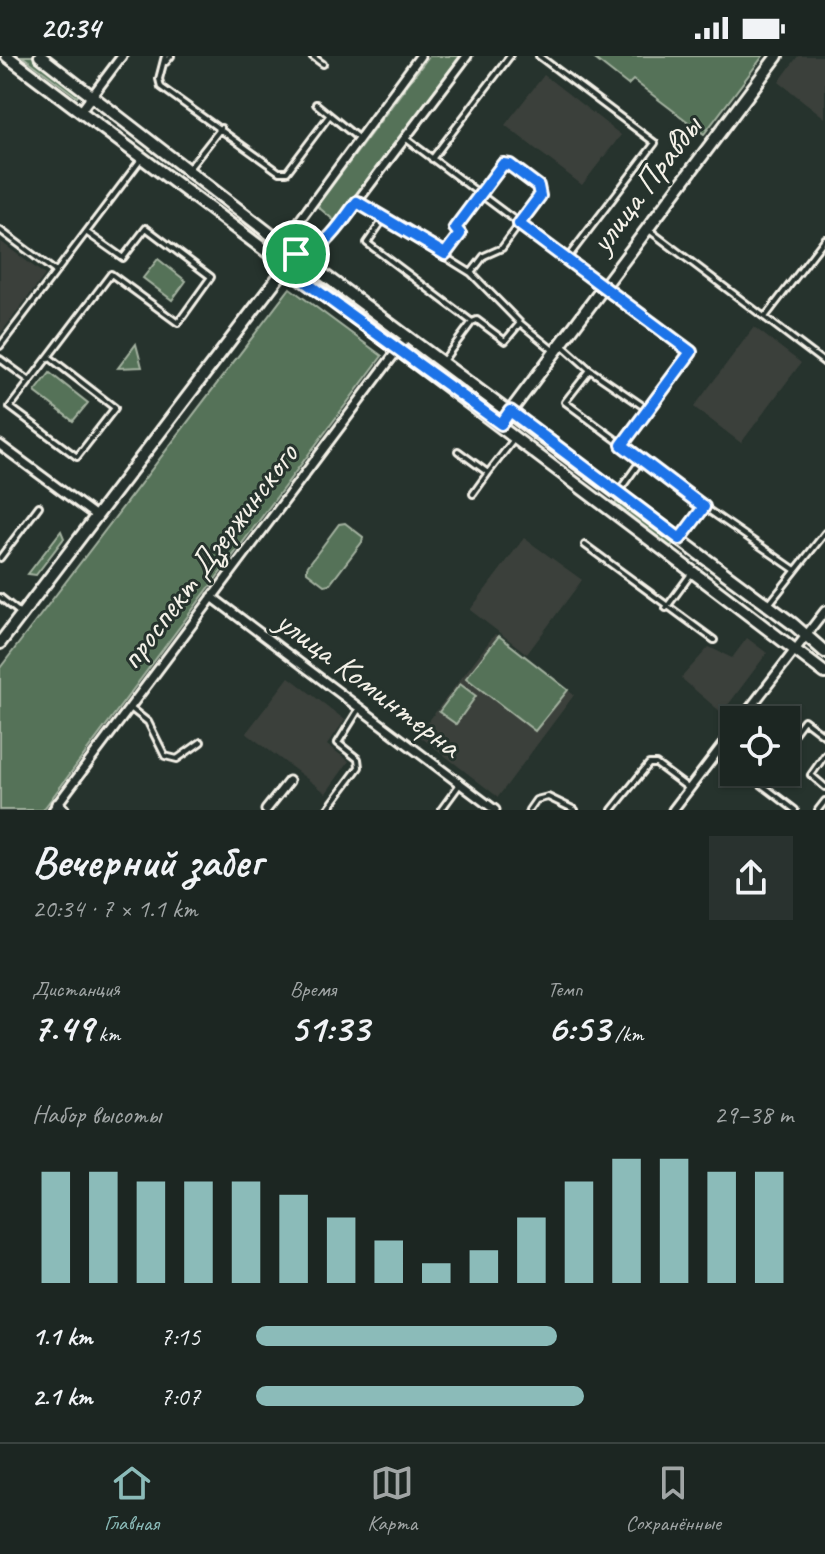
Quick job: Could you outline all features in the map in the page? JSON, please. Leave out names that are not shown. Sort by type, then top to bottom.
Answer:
[{"type":"main road","points":[[7,56],[286,268],[501,424],[825,673]]},
{"type":"main road","points":[[40,56],[296,254],[510,411],[825,652]]},
{"type":"main road","name":"улица Правды","points":[[501,424],[556,346],[777,56]]},
{"type":"main road","points":[[0,643],[296,254]]},
{"type":"street","points":[[80,112],[122,56]]},
{"type":"street","points":[[420,56],[297,224],[294,233],[296,254],[315,251],[325,244],[467,56]]},
{"type":"street","name":"проспект Дзержинского","points":[[58,808],[129,707],[408,336]]},
{"type":"street","points":[[1,447],[96,516]]},
{"type":"street","name":"улица Коминтерна","points":[[212,597],[495,810]]},
{"type":"street","points":[[752,706],[825,611]]},
{"type":"street","points":[[673,810],[720,748]]},
{"type":"street","points":[[266,810],[289,781]]},
{"type":"lane","points":[[312,56],[323,64]]},
{"type":"lane","points":[[432,159],[510,56]]},
{"type":"lane","points":[[539,56],[655,143],[566,260]]},
{"type":"lane","points":[[167,58],[159,79],[161,87],[279,172],[287,172],[329,116]]},
{"type":"lane","points":[[316,104],[359,139]]},
{"type":"lane","points":[[188,170],[221,128]]},
{"type":"lane","points":[[405,138],[691,352],[622,445]]},
{"type":"lane","points":[[0,346],[142,158]]},
{"type":"lane","points":[[445,254],[460,234],[455,228],[479,195],[503,164],[510,165],[538,186],[540,196],[502,248],[484,256],[471,273]]},
{"type":"lane","points":[[357,202],[445,254],[471,273],[520,323],[648,410]]},
{"type":"lane","points":[[383,220],[367,243],[472,322]]},
{"type":"lane","points":[[48,357],[115,408],[77,457],[10,407],[111,274],[178,323],[211,277],[146,228],[123,258],[86,232]]},
{"type":"lane","points":[[647,228],[825,363]]},
{"type":"lane","points":[[0,230],[56,272]]},
{"type":"lane","points":[[765,317],[825,239]]},
{"type":"lane","points":[[443,361],[472,322],[477,320],[505,341],[520,323]]},
{"type":"lane","points":[[0,359],[30,381]]},
{"type":"lane","points":[[590,370],[565,402],[704,507],[795,570]]},
{"type":"lane","points":[[473,494],[516,436]]},
{"type":"lane","points":[[458,451],[488,473]]},
{"type":"lane","points":[[617,492],[642,459]]},
{"type":"lane","points":[[0,558],[39,506]]},
{"type":"lane","points":[[680,539],[704,507]]},
{"type":"lane","points":[[768,606],[825,533]]},
{"type":"lane","points":[[585,545],[666,608],[714,640]]},
{"type":"lane","points":[[666,608],[694,570]]},
{"type":"lane","points":[[0,597],[22,614]]},
{"type":"lane","points":[[129,707],[148,722],[165,756],[177,759],[201,742]]},
{"type":"lane","points":[[327,810],[359,767],[358,759],[338,743],[359,709]]},
{"type":"lane","points":[[800,725],[804,720],[825,736]]},
{"type":"lane","points":[[825,755],[811,775],[825,787]]},
{"type":"lane","points":[[612,810],[649,764],[656,764],[689,789]]},
{"type":"lane","points":[[441,810],[460,784]]},
{"type":"lane","points":[[763,786],[795,810]]},
{"type":"lane","points":[[529,810],[536,800],[548,797],[575,810]]},
{"type":"lane","points":[[818,810],[825,801]]},
{"type":"shaded area","points":[[798,56],[825,56],[825,118],[779,82]]},
{"type":"shaded area","points":[[544,75],[621,135],[582,185],[505,125]]},
{"type":"shaded area","points":[[0,241],[45,275],[0,334]]},
{"type":"shaded area","points":[[754,327],[801,363],[741,443],[694,407]]},
{"type":"shaded area","points":[[524,538],[582,580],[527,654],[470,610]]},
{"type":"shaded area","points":[[495,634],[574,695],[498,797],[418,735]]},
{"type":"shaded area","points":[[747,638],[767,653],[727,706],[720,706],[720,711],[681,678],[709,647],[732,658]]},
{"type":"shaded area","points":[[289,677],[345,720],[327,745],[349,761],[326,793],[246,733]]},
{"type":"green space","points":[[22,56],[36,56],[82,91],[77,97]]},
{"type":"green space","points":[[429,56],[460,56],[336,222],[317,206]]},
{"type":"green space","points":[[591,56],[763,56],[704,134],[633,80],[628,85]]},
{"type":"green space","points":[[158,259],[186,281],[172,300],[143,278]]},
{"type":"green space","points":[[290,288],[382,356],[43,810],[0,810],[0,668]]},
{"type":"green space","points":[[136,344],[142,367],[118,368]]},
{"type":"green space","points":[[50,373],[88,403],[73,421],[35,392]]},
{"type":"green space","points":[[619,499],[675,541],[671,547],[615,504]]},
{"type":"green space","points":[[345,523],[363,537],[362,542],[330,584],[324,585],[307,572],[307,567],[339,524]]},
{"type":"green space","points":[[61,531],[64,538],[36,575],[28,574]]},
{"type":"green space","points":[[499,636],[568,690],[535,731],[466,678]]},
{"type":"green space","points":[[460,684],[476,696],[456,724],[439,712]]},
{"type":"route","points":[[503,164],[510,165],[538,186],[540,196],[519,224],[691,352],[622,445],[704,507],[680,539],[510,411],[501,424],[303,281],[286,268],[296,254],[315,251],[325,244],[357,202],[381,220],[394,224],[445,254],[460,234],[455,228],[479,195],[503,164]]}]
